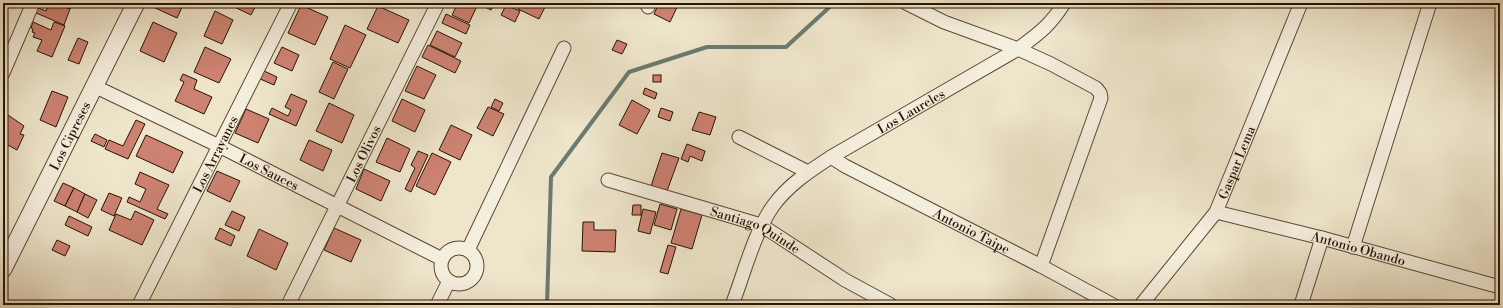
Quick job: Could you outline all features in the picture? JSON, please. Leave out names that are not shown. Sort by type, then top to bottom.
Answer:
[{"type":"street","points":[[3,73],[33,3]]},
{"type":"street","name":"Los Cipreses","points":[[3,268],[136,3]]},
{"type":"street","name":"Los Arrayanes","points":[[139,305],[291,3]]},
{"type":"street","name":"Los Olivos","points":[[288,305],[438,3]]},
{"type":"street","points":[[906,3],[944,22],[1018,49],[1051,64],[1096,88],[1100,93],[1101,98],[1041,266]]},
{"type":"street","name":"Los Laureles","points":[[732,305],[761,225],[774,205],[786,191],[808,172],[831,157],[1018,49],[1044,30],[1056,16],[1064,3]]},
{"type":"street","name":"Gaspar Lema","points":[[1141,305],[1216,212],[1301,3]]},
{"type":"street","points":[[1353,247],[1430,3]]},
{"type":"street","points":[[468,250],[564,48]]},
{"type":"street","name":"Los Sauces","points":[[94,86],[219,146],[442,259]]},
{"type":"street","points":[[739,137],[808,172]]},
{"type":"street","name":"Antonio Taipe","points":[[831,157],[1113,305]]},
{"type":"street","name":"Santiago Quinde","points":[[608,180],[761,225],[877,302],[891,305]]},
{"type":"street","name":"Antonio Obando","points":[[1216,212],[1322,238],[1500,287]]},
{"type":"street","points":[[1301,305],[1322,238]]},
{"type":"street","points":[[456,248],[468,250],[472,253],[477,264],[475,275],[461,284],[449,281],[442,271],[442,259],[450,250],[456,248]]},
{"type":"street","points":[[437,305],[449,281]]},
{"type":"building","points":[[46,3],[56,3],[70,9],[64,25],[34,12],[36,7],[46,11],[48,5]]},
{"type":"building","points":[[56,3],[73,3],[70,9]]},
{"type":"building","points":[[154,3],[184,3],[177,18],[153,7]]},
{"type":"building","points":[[226,3],[257,3],[251,15]]},
{"type":"building","points":[[458,3],[478,4],[469,23],[452,15]]},
{"type":"building","points":[[477,3],[494,3],[491,10]]},
{"type":"building","points":[[507,3],[512,3],[510,7],[520,11],[515,22],[501,15]]},
{"type":"building","points":[[521,3],[547,3],[539,19],[518,9]]},
{"type":"building","points":[[659,3],[679,3],[670,22],[654,14]]},
{"type":"building","points":[[301,5],[328,17],[315,45],[288,33]]},
{"type":"building","points":[[378,6],[409,20],[398,43],[367,29]]},
{"type":"building","points":[[215,11],[233,20],[222,44],[204,36]]},
{"type":"building","points":[[446,14],[470,25],[466,34],[442,23]]},
{"type":"building","points":[[33,22],[51,30],[54,22],[65,26],[52,57],[37,51],[42,40],[33,37],[35,33],[32,32],[33,29],[31,28]]},
{"type":"building","points":[[153,22],[177,33],[164,62],[140,51]]},
{"type":"building","points":[[345,25],[366,35],[350,68],[330,59]]},
{"type":"building","points":[[437,31],[462,43],[455,57],[430,45]]},
{"type":"building","points":[[78,38],[88,42],[79,64],[68,60]]},
{"type":"building","points":[[617,40],[627,44],[622,54],[612,50]]},
{"type":"building","points":[[428,45],[461,61],[455,73],[422,57]]},
{"type":"building","points":[[205,47],[231,59],[219,83],[194,72]]},
{"type":"building","points":[[282,47],[299,55],[292,71],[274,63]]},
{"type":"building","points":[[333,62],[348,69],[334,99],[319,92]]},
{"type":"building","points":[[417,66],[436,75],[424,99],[405,91]]},
{"type":"building","points":[[262,70],[277,77],[274,85],[258,78]]},
{"type":"building","points":[[183,74],[197,80],[194,89],[212,97],[204,114],[175,101],[184,82],[180,80]]},
{"type":"building","points":[[653,75],[661,75],[661,82],[653,82]]},
{"type":"building","points":[[645,88],[657,93],[655,99],[643,94]]},
{"type":"building","points":[[52,91],[68,97],[56,127],[40,120]]},
{"type":"building","points":[[291,94],[307,101],[296,126],[269,114],[272,108],[288,116],[291,110],[285,107]]},
{"type":"building","points":[[402,99],[425,110],[415,132],[392,121]]},
{"type":"building","points":[[495,99],[503,103],[499,111],[491,107]]},
{"type":"building","points":[[632,100],[650,110],[637,134],[619,125]]},
{"type":"building","points":[[329,103],[354,115],[342,143],[316,131]]},
{"type":"building","points":[[488,107],[504,114],[493,136],[477,128]]},
{"type":"building","points":[[661,108],[673,112],[670,121],[658,117]]},
{"type":"building","points":[[246,109],[269,119],[258,143],[235,133]]},
{"type":"building","points":[[699,112],[716,117],[710,135],[692,130]]},
{"type":"building","points":[[8,115],[24,126],[20,134],[24,135],[17,150],[6,144],[3,149],[3,117],[6,119]]},
{"type":"building","points":[[136,120],[145,124],[128,159],[105,149],[109,140],[123,146]]},
{"type":"building","points":[[451,125],[472,135],[460,160],[439,150]]},
{"type":"building","points":[[95,134],[107,140],[104,147],[91,141]]},
{"type":"building","points":[[146,135],[183,152],[173,173],[136,156]]},
{"type":"building","points":[[387,138],[410,149],[400,172],[376,162]]},
{"type":"building","points":[[309,140],[332,150],[323,171],[300,160]]},
{"type":"building","points":[[687,144],[705,151],[702,161],[690,156],[688,162],[681,159]]},
{"type":"building","points":[[418,151],[428,155],[411,192],[405,189],[415,168],[411,165]]},
{"type":"building","points":[[432,153],[451,162],[435,195],[416,186]]},
{"type":"building","points":[[662,153],[679,158],[667,191],[651,186]]},
{"type":"building","points":[[364,169],[390,181],[381,201],[356,189]]},
{"type":"building","points":[[217,171],[240,181],[230,202],[207,191]]},
{"type":"building","points":[[140,172],[169,185],[157,209],[168,214],[165,219],[127,202],[129,197],[140,202],[146,189],[135,184]]},
{"type":"building","points":[[63,183],[74,188],[65,206],[54,201]]},
{"type":"building","points":[[74,188],[85,194],[77,212],[65,206]]},
{"type":"building","points":[[109,193],[122,198],[114,216],[101,210]]},
{"type":"building","points":[[85,194],[97,200],[88,218],[77,212]]},
{"type":"building","points":[[660,204],[677,209],[671,230],[654,225]]},
{"type":"building","points":[[633,205],[641,205],[641,215],[632,215]]},
{"type":"building","points":[[643,209],[656,212],[650,234],[638,231]]},
{"type":"building","points":[[681,209],[702,215],[692,249],[671,243]]},
{"type":"building","points":[[135,211],[154,220],[142,245],[109,230],[116,214],[131,220]]},
{"type":"building","points":[[232,211],[245,217],[239,231],[225,225]]},
{"type":"building","points":[[69,216],[92,227],[88,236],[65,225]]},
{"type":"building","points":[[583,222],[594,222],[594,230],[616,230],[615,252],[582,251]]},
{"type":"building","points":[[220,228],[235,236],[231,246],[215,239]]},
{"type":"building","points":[[334,228],[361,240],[351,262],[324,250]]},
{"type":"building","points":[[259,229],[288,243],[276,270],[247,256]]},
{"type":"building","points":[[57,240],[70,246],[65,256],[52,250]]},
{"type":"building","points":[[668,245],[676,247],[668,274],[660,272]]},
{"type":"waterway","points":[[547,305],[551,177],[629,72],[707,47],[786,47],[834,3]]}]
